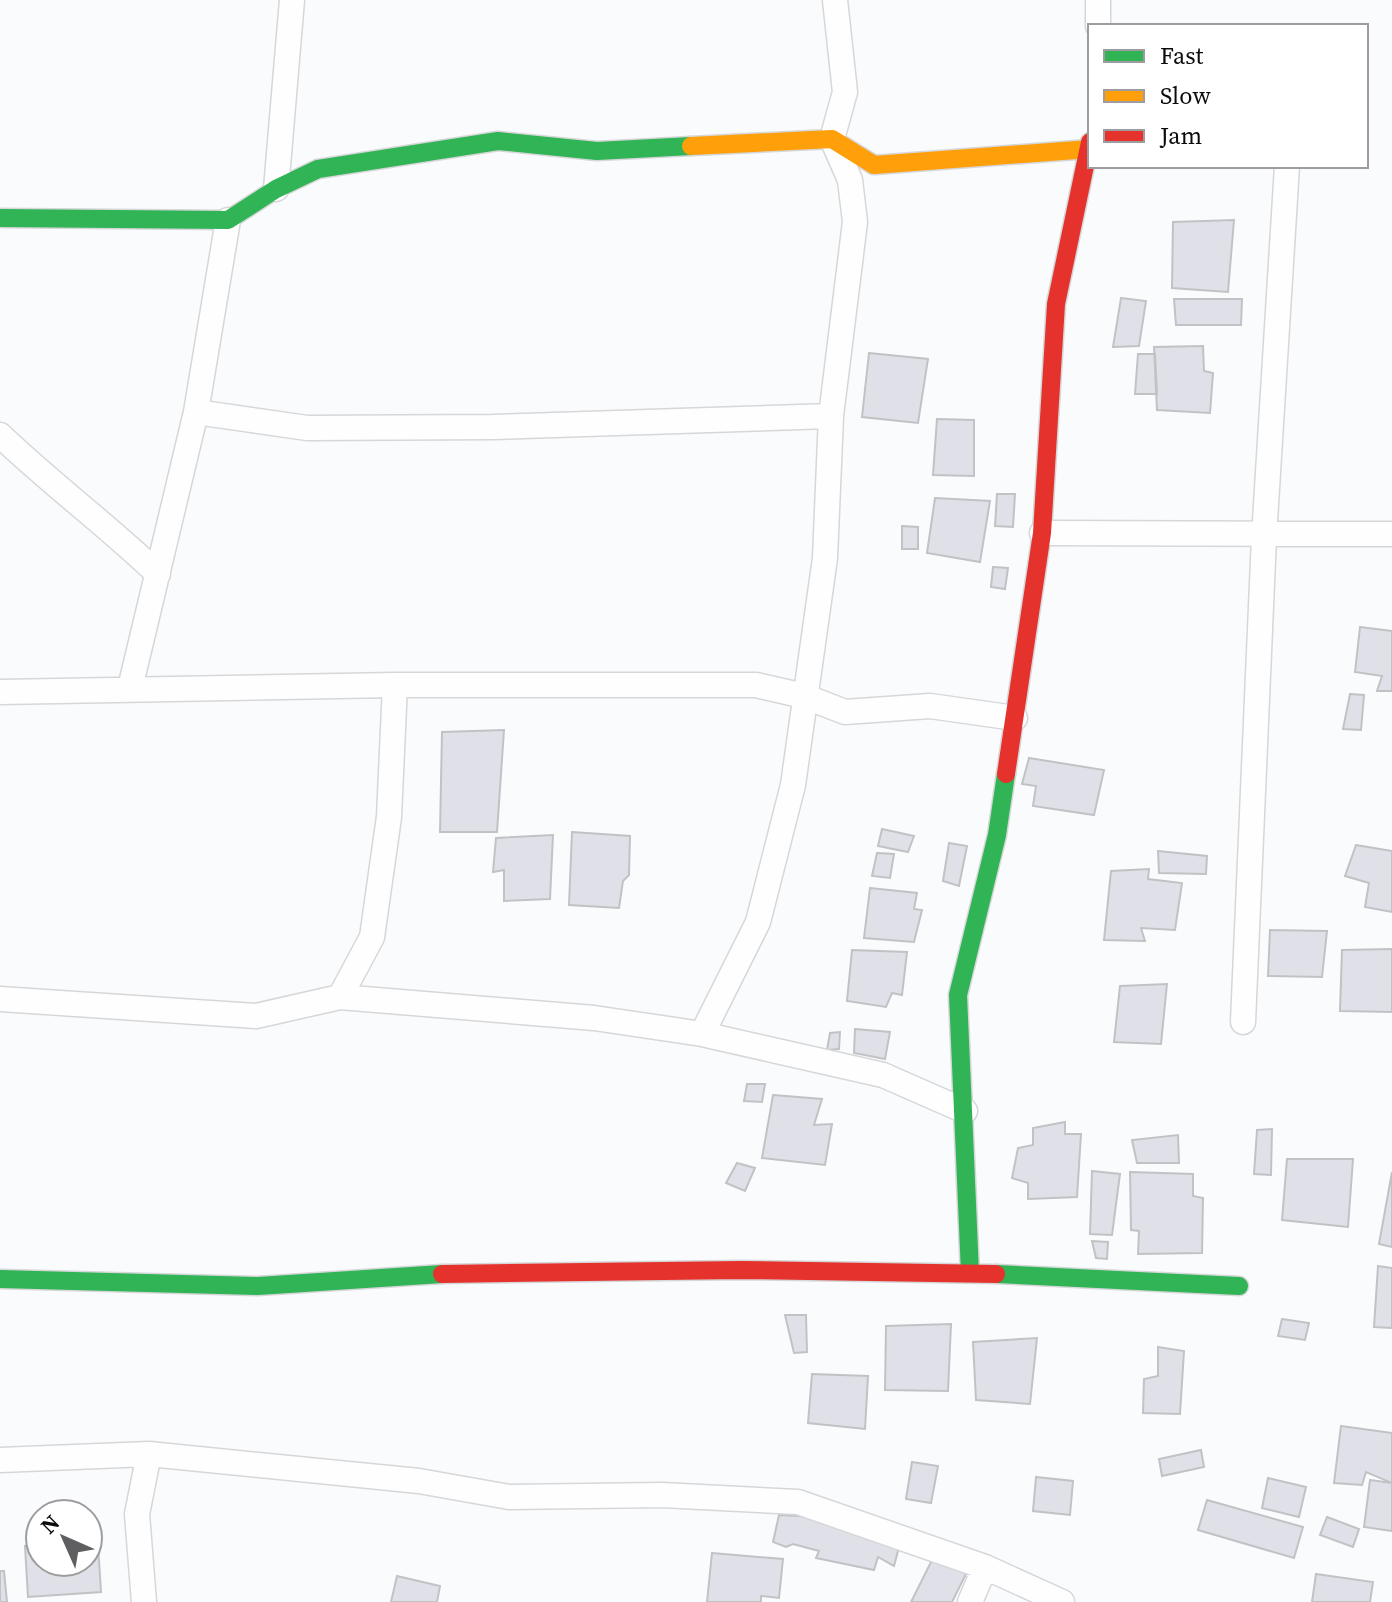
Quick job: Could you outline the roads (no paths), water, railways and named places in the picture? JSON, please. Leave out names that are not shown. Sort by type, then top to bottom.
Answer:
[{"type":"street","points":[[276,189],[292,0]]},
{"type":"street","points":[[702,1034],[758,922],[793,785],[825,558],[831,416],[855,222],[850,180],[832,139],[845,92],[835,0]]},
{"type":"street","points":[[1098,0],[1098,24]]},
{"type":"street","points":[[0,218],[228,220],[276,189],[318,169],[498,141],[597,151],[832,139],[874,165],[1088,149]]},
{"type":"street","points":[[970,1273],[958,995],[997,835],[1042,533],[1056,304],[1088,158]]},
{"type":"street","points":[[1243,1022],[1264,537],[1287,168]]},
{"type":"street","points":[[130,688],[196,412],[228,220]]},
{"type":"street","points":[[196,412],[307,428],[493,427],[831,416]]},
{"type":"street","points":[[0,435],[55,488],[114,532],[158,574]]},
{"type":"street","points":[[1042,533],[1264,537],[1392,534]]},
{"type":"street","points":[[0,692],[395,685],[756,685],[804,696],[845,712],[930,706],[1015,718]]},
{"type":"street","points":[[340,997],[372,937],[389,817],[395,685]]},
{"type":"street","points":[[0,999],[256,1016],[340,997],[594,1018],[702,1034],[883,1075],[965,1111]]},
{"type":"street","points":[[0,1279],[258,1286],[481,1271],[970,1273],[1239,1286]]},
{"type":"street","points":[[0,1460],[149,1454],[419,1481],[509,1497],[662,1495],[798,1502],[985,1567],[1062,1602]]},
{"type":"street","points":[[144,1602],[137,1514],[149,1454]]},
{"type":"street","points":[[970,1602],[985,1567]]}]
